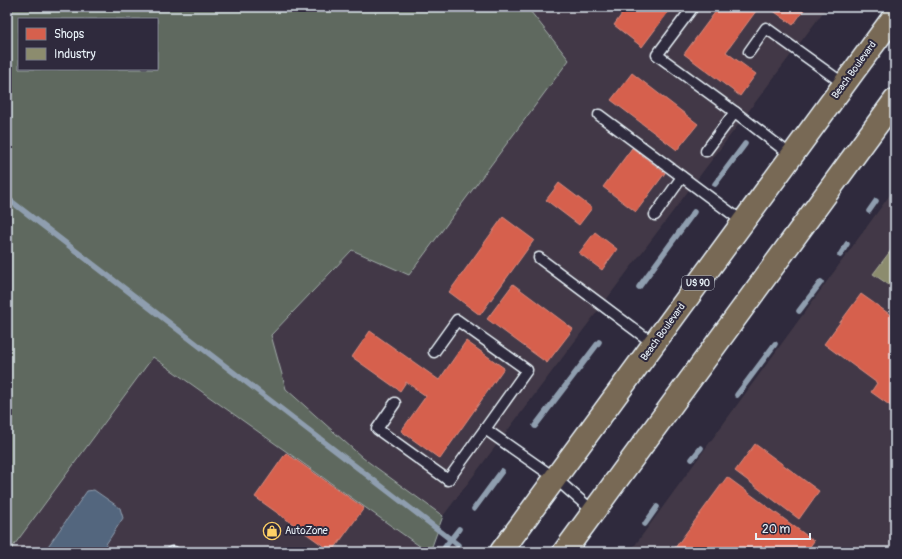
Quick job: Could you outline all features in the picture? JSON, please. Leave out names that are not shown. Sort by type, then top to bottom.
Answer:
[{"type":"highway","name":"Beach Boulevard","points":[[501,552],[895,15]]},
{"type":"highway","points":[[564,552],[895,100]]},
{"type":"lane","points":[[693,7],[657,55],[792,156]]},
{"type":"lane","points":[[749,52],[766,28],[844,84]]},
{"type":"lane","points":[[706,151],[735,112]]},
{"type":"lane","points":[[599,115],[743,222]]},
{"type":"lane","points":[[655,215],[682,177]]},
{"type":"lane","points":[[539,258],[654,344]]},
{"type":"lane","points":[[396,403],[377,429],[448,480],[527,370],[457,320],[434,352]]},
{"type":"lane","points":[[485,429],[555,478],[594,512]]},
{"type":"shaded area","points":[[527,7],[827,7],[443,516],[363,458],[286,389],[271,335],[352,250],[409,275],[531,13]]},
{"type":"shaded area","points":[[895,188],[895,552],[630,552]]},
{"type":"shaded area","points":[[153,357],[428,552],[9,552]]},
{"type":"green space","points":[[7,7],[527,7],[569,60],[409,275],[352,250],[271,335],[286,389],[363,458],[443,516],[430,552],[153,357],[9,552],[7,552]]},
{"type":"water","points":[[94,490],[120,508],[123,518],[101,552],[44,552],[87,491]]},
{"type":"building: Shops","points":[[627,7],[672,7],[642,47],[614,25]]},
{"type":"building: Shops","points":[[719,7],[759,7],[726,52],[756,74],[740,96],[684,54]]},
{"type":"building: Shops","points":[[768,7],[806,7],[793,25]]},
{"type":"building: Shops","points":[[632,73],[698,124],[677,150],[611,100]]},
{"type":"building: Shops","points":[[632,148],[665,173],[636,212],[603,187]]},
{"type":"building: Shops","points":[[559,183],[592,208],[579,225],[546,200]]},
{"type":"building: Shops","points":[[503,217],[534,240],[480,315],[449,292]]},
{"type":"building: Shops","points":[[595,232],[617,249],[602,270],[579,253]]},
{"type":"building: Shops","points":[[513,284],[573,329],[547,363],[487,319]]},
{"type":"building: Shops","points":[[861,294],[895,318],[895,409],[871,392],[877,383],[824,344]]},
{"type":"building: Shops","points":[[370,331],[439,380],[466,341],[504,368],[440,459],[401,431],[426,396],[406,382],[400,391],[352,357]]},
{"type":"building: Shops","points":[[755,444],[819,491],[799,519],[735,471]]},
{"type":"building: Shops","points":[[286,453],[364,508],[332,552],[255,497]]},
{"type":"building: Shops","points":[[727,477],[814,541],[806,552],[672,552]]},
{"type":"building: Industry","points":[[895,245],[895,289],[873,274]]},
{"type":"waterway","points":[[715,184],[745,144]]},
{"type":"waterway","points":[[7,198],[458,545]]},
{"type":"waterway","points":[[869,211],[876,201]]},
{"type":"waterway","points":[[639,287],[694,212]]},
{"type":"waterway","points":[[840,255],[847,244]]},
{"type":"waterway","points":[[799,311],[821,282]]},
{"type":"waterway","points":[[535,426],[599,342]]},
{"type":"waterway","points":[[737,395],[775,344]]},
{"type":"waterway","points":[[692,459],[701,448]]},
{"type":"waterway","points":[[474,509],[502,471]]},
{"type":"waterway","points":[[645,524],[657,507]]},
{"type":"waterway","points":[[445,547],[459,529]]},
{"type":"place","name":"AutoZone","points":[[272,531]]}]
